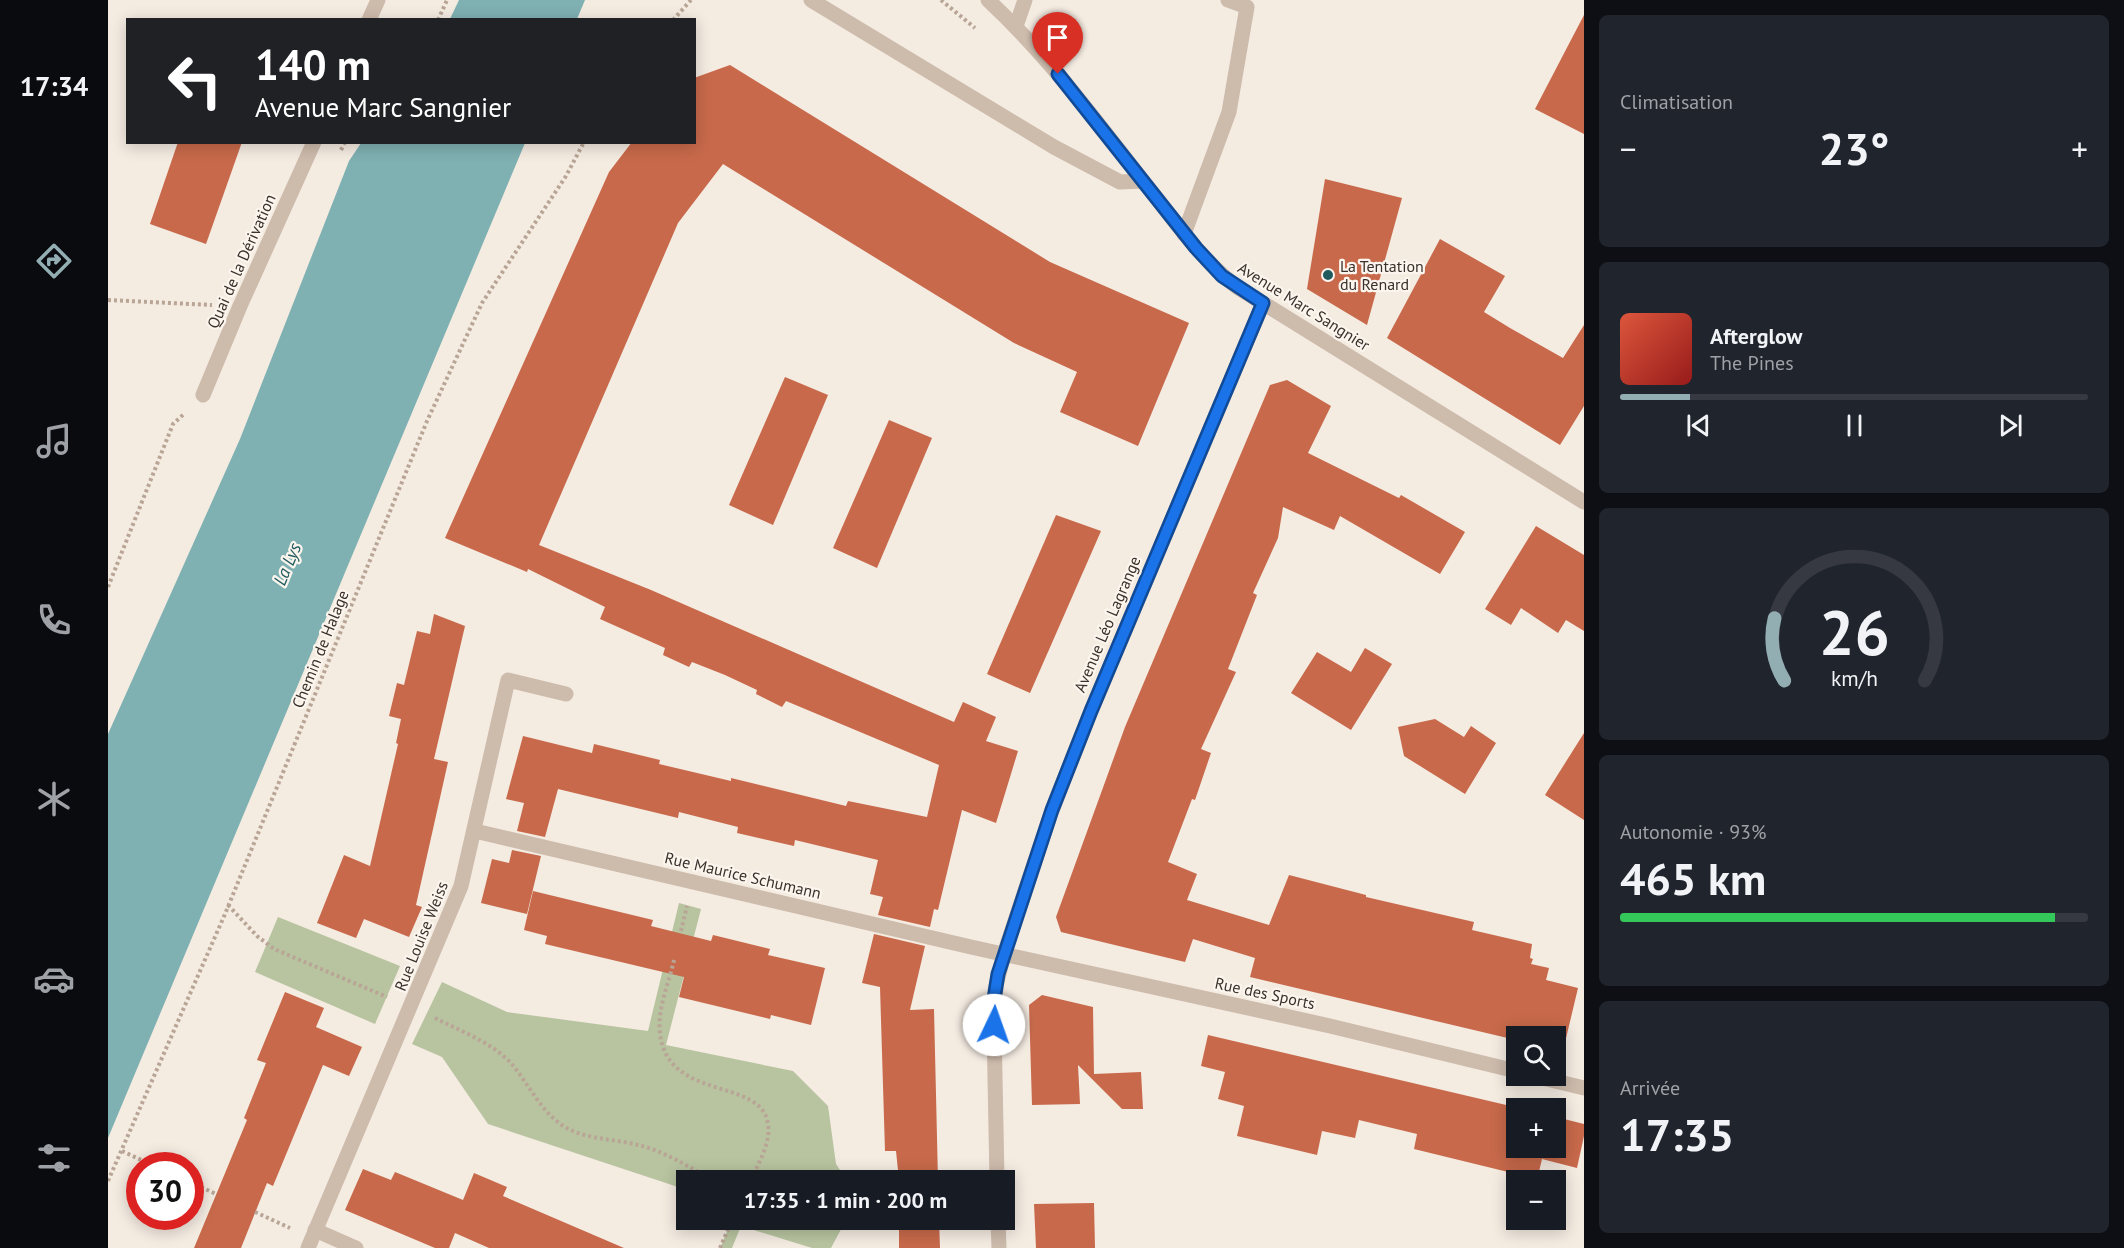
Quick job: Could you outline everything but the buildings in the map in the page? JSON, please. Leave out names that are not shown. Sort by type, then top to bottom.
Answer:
[{"type":"street","points":[[370,18],[378,0]]},
{"type":"street","points":[[811,0],[1054,147],[1120,182],[1143,181]]},
{"type":"street","name":"Avenue Marc Sangnier","points":[[988,0],[1044,56],[1184,234],[1222,276],[1584,501]]},
{"type":"street","points":[[1016,26],[1025,0]]},
{"type":"street","points":[[1184,234],[1229,112],[1247,8],[1228,0]]},
{"type":"street","name":"Quai de la Dérivation","points":[[203,395],[240,306],[313,144]]},
{"type":"street","name":"Avenue Léo Lagrange","points":[[997,1170],[994,1025],[996,986],[1004,954],[1052,810],[1095,700],[1263,303]]},
{"type":"street","name":"Rue Louise Weiss","points":[[312,1239],[461,886],[508,680],[566,694]]},
{"type":"street","name":"Rue Maurice Schumann","points":[[474,831],[1004,954]]},
{"type":"street","name":"Rue des Sports","points":[[1004,954],[1330,1026],[1506,1069]]},
{"type":"street","points":[[1566,1084],[1584,1088]]},
{"type":"street","points":[[998,1230],[999,1248]]},
{"type":"street","points":[[312,1239],[356,1248]]},
{"type":"path","points":[[439,18],[447,0]]},
{"type":"path","points":[[675,18],[691,0]]},
{"type":"path","name":"Chemin de Halage","points":[[108,1181],[228,906],[454,359],[482,303],[566,176],[583,144]]},
{"type":"path","points":[[108,300],[240,306]]},
{"type":"path","points":[[108,587],[173,424],[203,395]]},
{"type":"path","points":[[228,906],[257,936],[274,949],[362,988],[411,1006],[475,1036],[509,1062],[559,1123],[582,1135],[641,1145],[694,1170]]},
{"type":"path","points":[[674,960],[663,999],[660,1033],[665,1049],[675,1069],[709,1085],[755,1101],[762,1110],[768,1122],[768,1136],[755,1170]]},
{"type":"path","points":[[122,1150],[126,1152]]},
{"type":"path","points":[[204,1188],[216,1194]]},
{"type":"path","points":[[255,1212],[312,1239]]},
{"type":"path","points":[[720,1248],[728,1230]]},
{"type":"green space","points":[[679,903],[701,909],[666,1045],[793,1071],[828,1106],[836,1164],[840,1170],[676,1170],[676,1186],[488,1124],[442,1057],[412,1044],[442,982],[507,1012],[648,1031]]},
{"type":"green space","points":[[278,917],[400,966],[375,1024],[255,972]]},
{"type":"green space","points":[[728,1230],[739,1230],[732,1248],[720,1248]]},
{"type":"green space","points":[[754,1230],[841,1230],[831,1248],[812,1248]]},
{"type":"water","points":[[459,0],[585,0],[577,18],[450,18]]},
{"type":"water","name":"La Lys","points":[[360,144],[525,144],[108,1138],[108,734],[240,439],[349,161]]},
{"type":"place","name":"La Tentation du Renard","points":[[1328,275]]},
{"type":"route","points":[[994,1025],[994,999],[998,974],[1052,810],[1120,639],[1263,303],[1222,276],[1196,248],[1058,74]]}]
